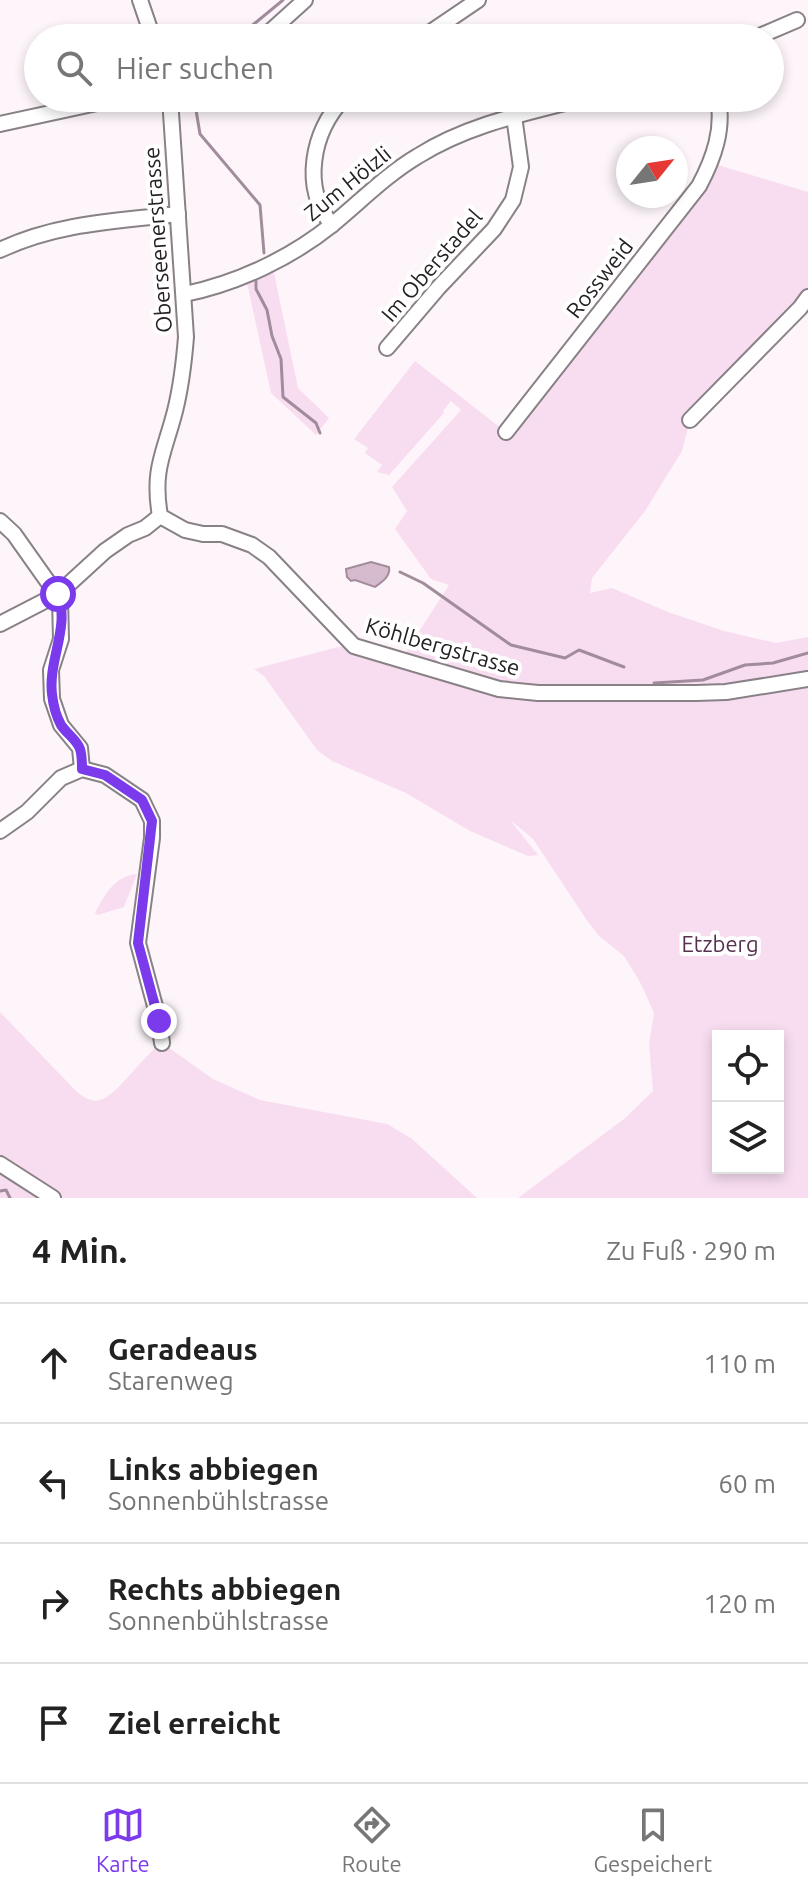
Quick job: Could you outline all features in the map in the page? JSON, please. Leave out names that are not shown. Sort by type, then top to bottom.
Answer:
[{"type":"street","points":[[278,24],[305,0]]},
{"type":"street","points":[[443,24],[478,0]]},
{"type":"street","points":[[142,1],[149,24]]},
{"type":"street","points":[[784,26],[797,20]]},
{"type":"street","points":[[0,124],[55,112]]},
{"type":"street","name":"Oberseenerstrasse","points":[[160,516],[157,470],[175,413],[186,337],[171,112]]},
{"type":"street","points":[[331,112],[321,132],[314,159],[314,186],[321,212],[332,225]]},
{"type":"street","name":"Zum Hölzli","points":[[185,294],[205,290],[297,251],[393,172],[420,154],[484,124],[530,112]]},
{"type":"street","name":"Rossweid","points":[[506,432],[699,186],[718,140],[720,112]]},
{"type":"street","name":"Im Oberstadel","points":[[387,348],[494,229],[513,200],[521,167],[514,116]]},
{"type":"street","points":[[0,250],[41,233],[78,225],[178,214]]},
{"type":"street","points":[[690,420],[808,297]]},
{"type":"street","points":[[0,624],[58,594],[105,551],[160,516]]},
{"type":"street","name":"Köhlbergstrasse","points":[[160,516],[185,530],[222,534],[252,545],[269,557],[354,646],[499,689],[538,693],[696,693],[726,692],[808,679]]},
{"type":"street","points":[[0,521],[14,534],[58,594],[61,639],[51,670],[52,699],[61,725],[80,748],[82,769]]},
{"type":"street","points":[[0,831],[27,812],[61,778],[82,769],[105,775],[142,800],[152,821],[138,943],[162,1043]]},
{"type":"street","points":[[0,1164],[53,1198]]},
{"type":"green space","name":"Etzberg","points":[[711,163],[808,192],[808,297],[690,420],[682,451],[645,511],[592,578],[590,593],[612,588],[724,631],[776,643],[808,637],[808,1198],[518,1198],[624,1119],[653,1091],[649,1044],[654,1013],[641,984],[624,956],[599,936],[586,919],[533,839],[510,820],[538,855],[528,856],[470,831],[406,793],[332,761],[317,750],[264,676],[254,669],[338,647],[354,646],[400,661],[449,585],[431,579],[395,529],[407,511],[392,487],[461,410],[451,401],[389,475],[377,472],[382,465],[365,453],[368,448],[354,439],[415,361],[506,432],[677,208],[688,208],[688,193]]},
{"type":"green space","points":[[272,263],[298,388],[329,418],[316,435],[271,393],[245,274]]},
{"type":"green space","points":[[137,874],[124,907],[98,915],[95,913],[116,882]]},
{"type":"green space","points":[[0,1012],[76,1091],[90,1100],[107,1097],[162,1043],[213,1079],[260,1100],[387,1124],[411,1138],[477,1198],[0,1198]]},
{"type":"shaded area","points":[[371,562],[389,567],[387,576],[375,587],[351,581],[347,577],[346,569]]},
{"type":"waterway","points":[[254,24],[283,0]]},
{"type":"waterway","points":[[196,112],[200,134],[260,205],[264,253]]},
{"type":"waterway","points":[[256,281],[256,289],[267,310],[281,359],[283,397],[316,423],[320,433]]},
{"type":"waterway","points":[[400,572],[423,583],[511,645],[565,658],[579,650],[624,667]]},
{"type":"waterway","points":[[654,683],[703,680],[745,665],[773,663],[808,653]]},
{"type":"waterway","points":[[0,1191],[6,1190],[10,1198]]},
{"type":"route","points":[[58,594],[61,639],[51,670],[51,687],[61,725],[80,748],[82,769],[105,775],[142,800],[152,821],[138,943],[159,1021]]}]
